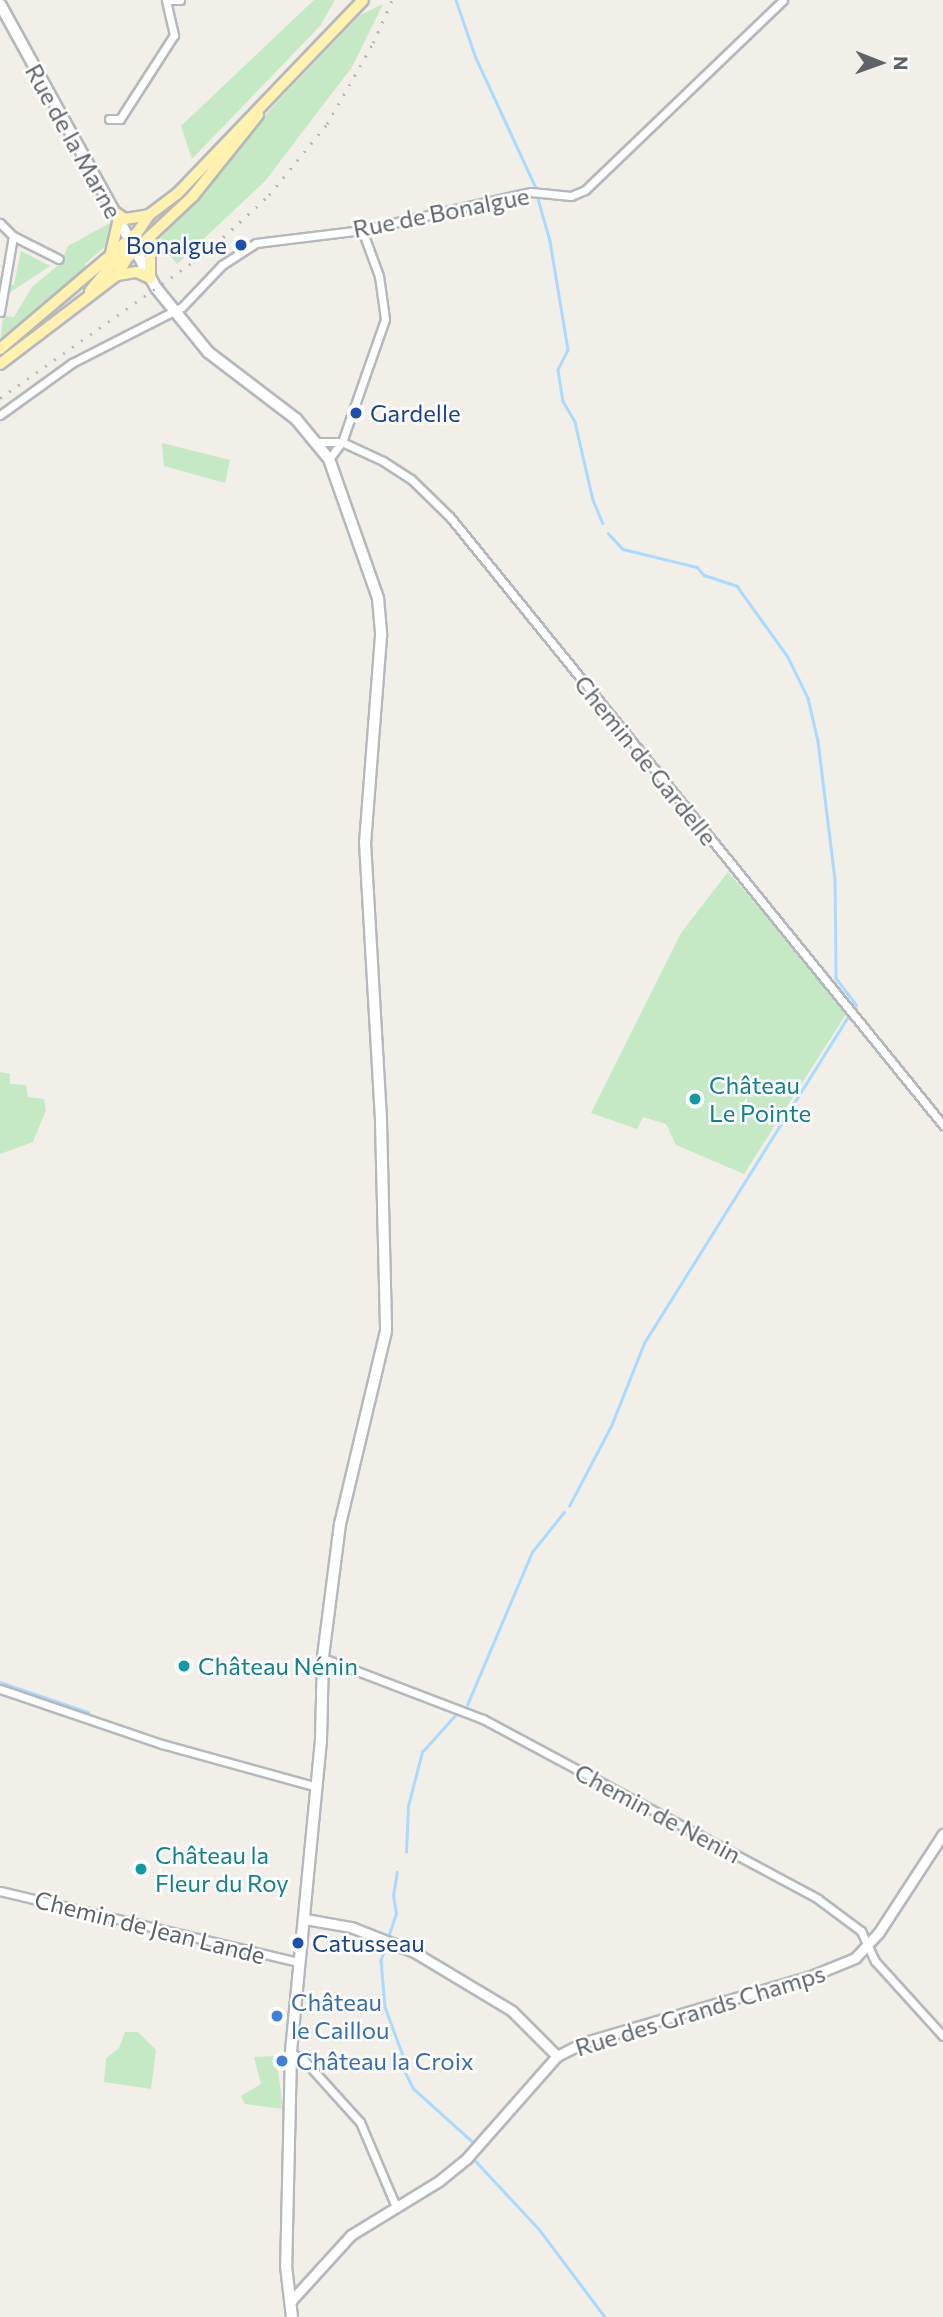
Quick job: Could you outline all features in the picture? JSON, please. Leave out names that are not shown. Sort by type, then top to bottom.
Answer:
[{"type":"main road","points":[[88,294],[178,193],[363,0]]},
{"type":"main road","name":"Rue de la Marne","points":[[0,6],[150,278],[174,312],[220,364],[296,419],[318,442],[329,459],[379,598],[381,636],[365,842],[379,1083],[386,1331],[340,1524],[323,1658],[317,1787],[291,2053],[286,2266],[292,2317]]},
{"type":"main road","points":[[0,349],[111,253],[150,236],[201,186],[283,81]]},
{"type":"main road","points":[[117,275],[149,215],[178,193]]},
{"type":"main road","points":[[111,253],[116,217],[130,219],[149,215]]},
{"type":"main road","points":[[0,364],[88,294],[117,275],[137,272],[150,278],[150,236]]},
{"type":"street","points":[[109,119],[120,119],[173,36],[169,0],[180,0]]},
{"type":"street","name":"Rue de Bonalgue","points":[[174,312],[222,265],[256,243],[362,230],[531,192],[571,196],[585,190],[783,0]]},
{"type":"street","points":[[0,223],[13,236],[59,259]]},
{"type":"street","points":[[329,459],[342,442],[385,319],[379,276],[362,230]]},
{"type":"street","points":[[0,312],[2,275],[13,236]]},
{"type":"street","points":[[0,415],[72,363],[122,333],[174,312]]},
{"type":"street","name":"Chemin de Gardelle","points":[[318,442],[342,442],[411,479],[450,517],[943,1125]]},
{"type":"street","name":"Chemin de Nenin","points":[[323,1658],[450,1703],[527,1741],[818,1899],[861,1931],[868,1946],[901,1993],[943,2036]]},
{"type":"street","points":[[0,1689],[162,1744],[317,1787]]},
{"type":"street","points":[[868,1946],[943,1834]]},
{"type":"street","name":"Chemin de Jean Lande","points":[[0,1891],[299,1962]]},
{"type":"street","points":[[305,1919],[351,1927],[414,1952],[512,2011],[556,2056]]},
{"type":"street","name":"Rue des Grands Champs","points":[[290,2302],[338,2246],[467,2158],[556,2056],[585,2042],[723,1998],[811,1976],[855,1958],[868,1946]]},
{"type":"street","points":[[291,2053],[318,2074],[360,2122],[396,2207]]},
{"type":"green space","points":[[314,0],[335,0],[320,26],[192,159],[181,126]]},
{"type":"green space","points":[[383,4],[352,67],[265,181],[177,264],[159,240],[274,105],[360,15]]},
{"type":"green space","points":[[110,223],[109,243],[85,264],[87,271],[0,345],[3,316],[14,317],[32,287],[61,263],[68,246]]},
{"type":"green space","points":[[21,251],[50,266],[6,295],[7,283],[14,285]]},
{"type":"green space","points":[[162,443],[230,460],[225,483],[164,466]]},
{"type":"green space","points":[[728,872],[848,1011],[744,1174],[676,1145],[666,1124],[643,1117],[637,1129],[591,1113],[681,933]]},
{"type":"green space","points":[[0,1072],[10,1074],[10,1084],[26,1085],[28,1097],[44,1099],[46,1110],[33,1142],[0,1154]]},
{"type":"green space","points":[[125,2032],[138,2032],[156,2050],[151,2089],[104,2082],[106,2058],[119,2048]]},
{"type":"green space","points":[[276,2056],[283,2109],[245,2104],[241,2096],[261,2084],[254,2057]]},
{"type":"waterway","points":[[456,0],[476,58],[536,188]]},
{"type":"waterway","points":[[537,195],[550,241],[568,350],[558,370],[563,401],[575,422],[593,500],[603,523]]},
{"type":"waterway","points":[[608,533],[623,549],[697,567],[704,575],[737,586],[788,657],[808,698],[818,741],[835,880],[836,978],[856,1005]]},
{"type":"waterway","points":[[569,1506],[611,1426],[644,1343],[847,1018]]},
{"type":"waterway","points":[[467,1705],[532,1552],[564,1512]]},
{"type":"waterway","points":[[0,1682],[88,1712]]},
{"type":"waterway","points":[[406,1852],[408,1806],[422,1752],[458,1712]]},
{"type":"waterway","points":[[389,1934],[396,1914],[393,1896],[397,1872]]},
{"type":"waterway","points":[[386,1945],[381,1960],[385,2007],[404,2058],[401,2064],[414,2089],[475,2144]]},
{"type":"waterway","points":[[472,2157],[539,2229],[605,2317]]},
{"type":"railway","points":[[0,398],[207,252],[269,195],[327,124],[373,43],[392,0]]},
{"type":"place","name":"Bonalgue","points":[[241,245]]},
{"type":"place","name":"Gardelle","points":[[356,413]]},
{"type":"place","name":"Château Le Pointe","points":[[695,1099]]},
{"type":"place","name":"Château Nénin","points":[[184,1666]]},
{"type":"place","name":"Château la Fleur du Roy","points":[[141,1869]]},
{"type":"place","name":"Catusseau","points":[[298,1943]]},
{"type":"place","name":"Château le Caillou","points":[[277,2016]]},
{"type":"place","name":"Château la Croix","points":[[282,2061]]}]
